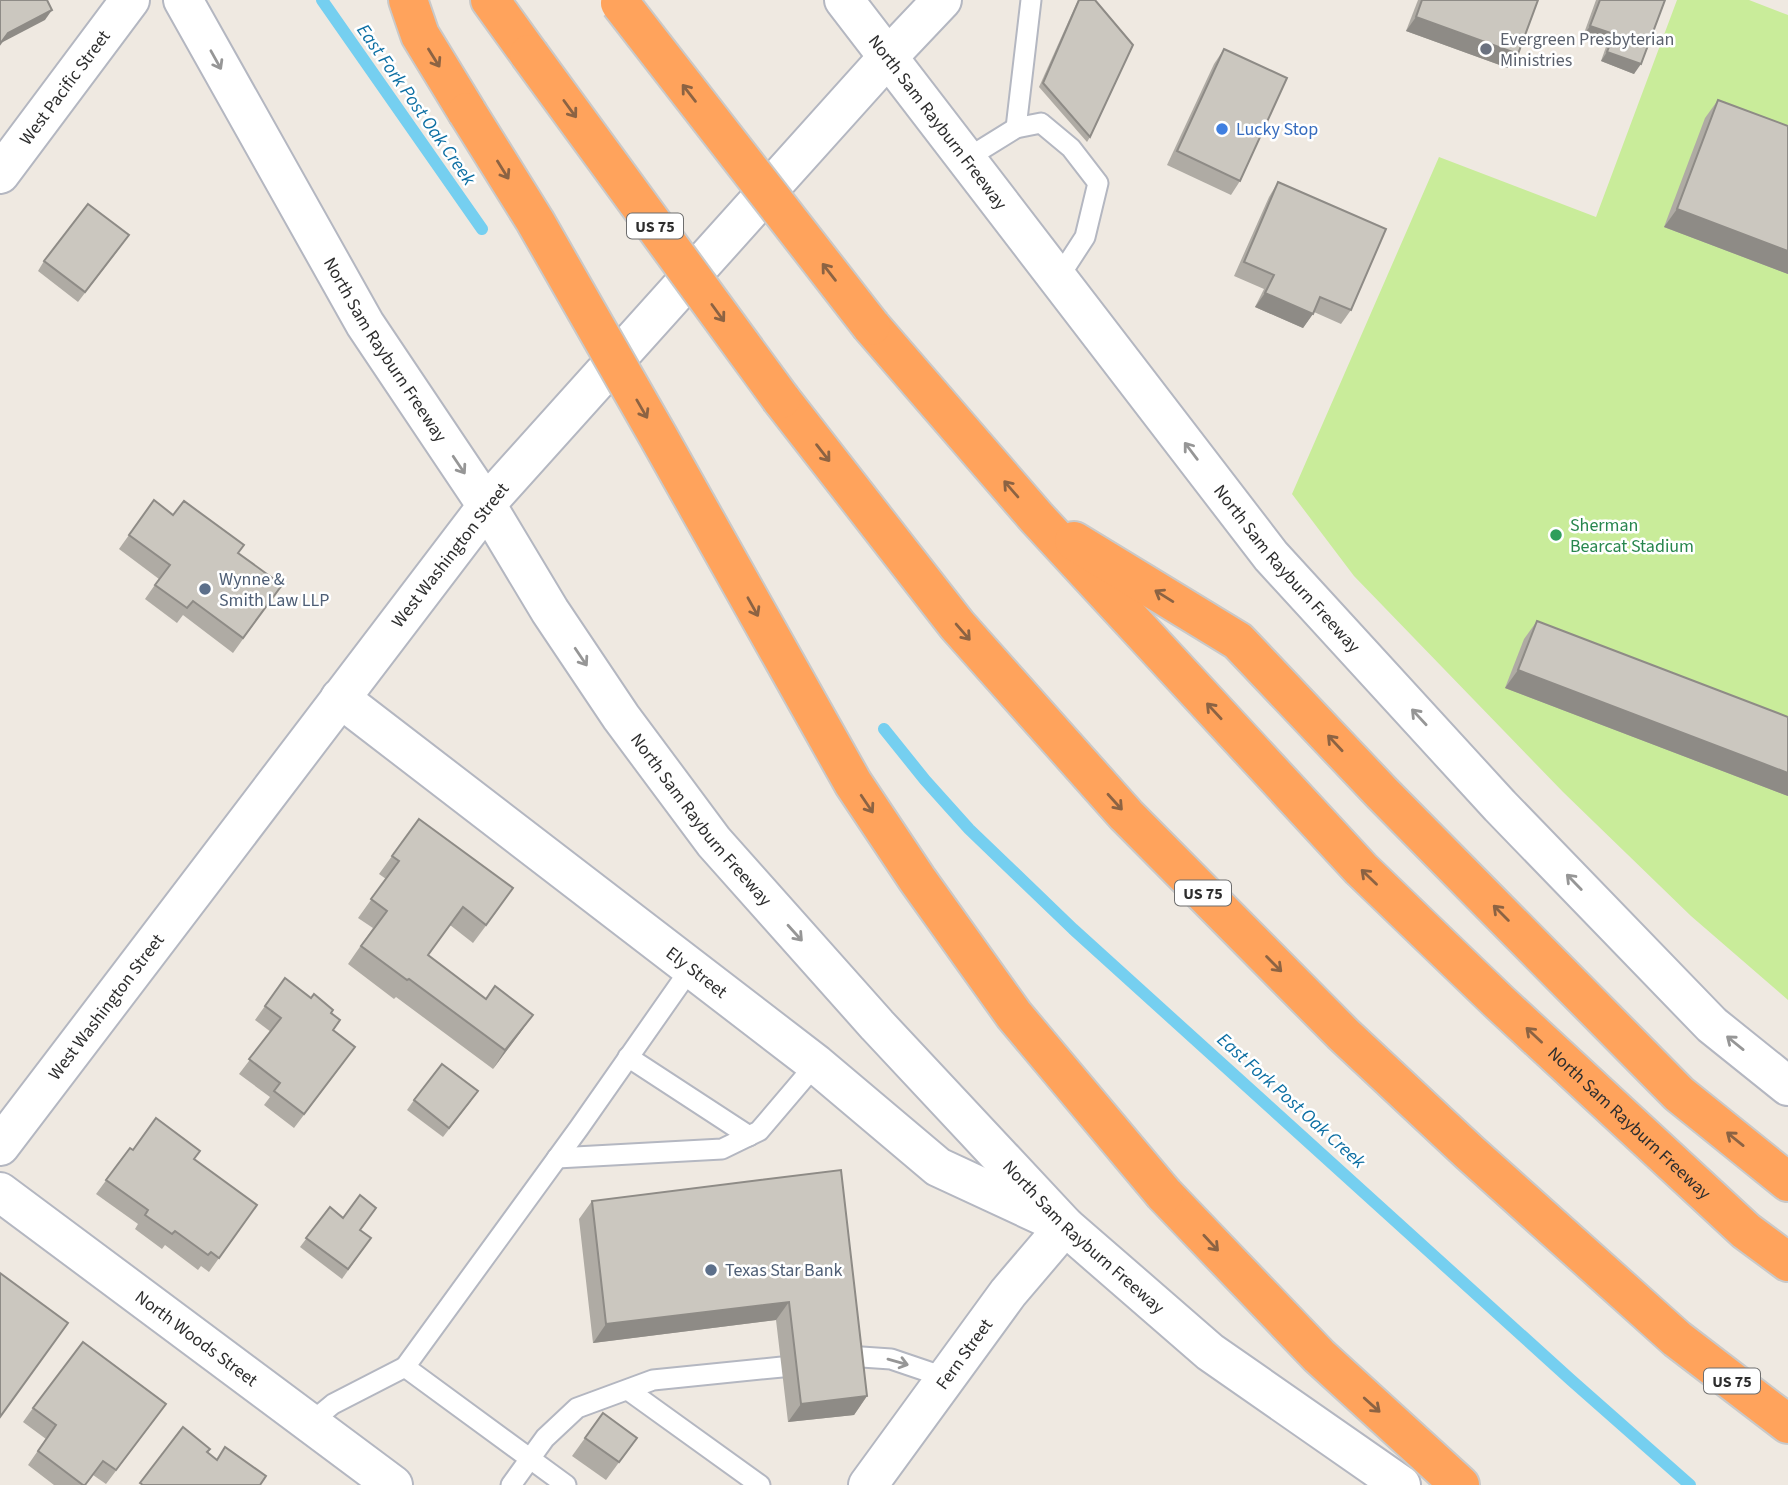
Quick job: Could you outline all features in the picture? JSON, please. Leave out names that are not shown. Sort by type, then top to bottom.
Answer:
[{"type":"highway","points":[[408,0],[420,35],[535,222],[853,783],[917,879],[1014,1015],[1164,1194],[1319,1356],[1460,1485]]},
{"type":"highway","name":"US 75","points":[[490,0],[781,399],[957,625],[1145,834],[1343,1034],[1468,1152],[1677,1339],[1788,1423]]},
{"type":"highway","name":"North Sam Rayburn Freeway","points":[[619,2],[871,326],[1036,517],[1361,869],[1499,1002],[1736,1222],[1788,1262]]},
{"type":"highway","points":[[1036,517],[1238,641],[1382,793],[1679,1094],[1788,1182]]},
{"type":"street","name":"West Pacific Street","points":[[0,174],[130,0]]},
{"type":"street","name":"North Sam Rayburn Freeway","points":[[183,0],[365,324],[487,506],[550,611],[621,717],[714,842],[877,1025],[1065,1226],[1210,1352],[1401,1485]]},
{"type":"street","name":"North Sam Rayburn Freeway","points":[[844,0],[1271,556],[1500,806],[1712,1025],[1788,1086]]},
{"type":"street","name":"West Washington Street","points":[[0,1146],[487,506],[486,503],[942,0]]},
{"type":"street","name":"Ely Street","points":[[341,698],[816,1064],[938,1167],[1065,1226]]},
{"type":"street","name":"North Woods Street","points":[[0,1192],[393,1485]]},
{"type":"street","name":"Fern Street","points":[[868,1485],[1008,1293],[1065,1226]]},
{"type":"lane","points":[[1016,128],[1031,0]]},
{"type":"lane","points":[[966,159],[1016,128],[1041,123],[1071,148],[1098,183],[1085,237],[1059,278]]},
{"type":"lane","points":[[310,1423],[333,1404],[405,1367],[691,968]]},
{"type":"lane","points":[[628,1057],[749,1136]]},
{"type":"lane","points":[[556,1157],[722,1149],[759,1131],[816,1064]]},
{"type":"lane","points":[[847,1356],[891,1359],[947,1378]]},
{"type":"lane","points":[[405,1367],[566,1485]]},
{"type":"lane","points":[[511,1485],[545,1438],[577,1408],[653,1380],[782,1367]]},
{"type":"lane","points":[[628,1390],[758,1484]]},
{"type":"green space","name":"Sherman Bearcat Stadium","points":[[1677,0],[1749,0],[1788,15],[1788,1000],[1691,916],[1563,792],[1354,576],[1292,494],[1439,157],[1596,217]]},
{"type":"building","points":[[0,0],[47,0],[52,10],[8,33],[0,44]]},
{"type":"building","points":[[1079,0],[1095,0],[1133,45],[1090,137],[1043,83]]},
{"type":"building","name":"Evergreen Presbyterian Ministries","points":[[1422,0],[1538,0],[1518,54],[1416,17]]},
{"type":"building","points":[[1600,0],[1665,0],[1641,64],[1607,52],[1614,34],[1590,26]]},
{"type":"building","name":"Lucky Stop","points":[[1224,49],[1287,78],[1240,181],[1177,151]]},
{"type":"building","points":[[1718,100],[1788,126],[1788,251],[1677,209]]},
{"type":"building","points":[[1278,182],[1386,229],[1351,310],[1320,297],[1313,314],[1265,293],[1274,275],[1244,262]]},
{"type":"building","points":[[88,204],[129,235],[85,292],[44,261]]},
{"type":"building","name":"Wynne & Smith Law LLP","points":[[154,500],[173,515],[184,501],[244,545],[238,553],[282,585],[243,638],[193,601],[187,608],[155,585],[170,565],[129,535]]},
{"type":"building","points":[[1537,621],[1788,717],[1788,773],[1518,670]]},
{"type":"building","points":[[419,819],[513,888],[486,925],[463,907],[428,955],[486,999],[495,986],[533,1015],[505,1050],[361,946],[387,911],[371,899],[399,861],[392,856]]},
{"type":"building","points":[[285,978],[311,998],[314,994],[333,1010],[331,1013],[340,1020],[333,1030],[355,1047],[304,1114],[274,1091],[280,1083],[249,1059],[281,1018],[265,1006]]},
{"type":"building","points":[[442,1064],[478,1091],[449,1128],[414,1100]]},
{"type":"building","points":[[156,1118],[200,1151],[194,1159],[257,1205],[219,1258],[211,1252],[208,1255],[175,1231],[172,1234],[145,1215],[148,1210],[106,1180],[130,1148],[133,1150]]},
{"type":"building","name":"Texas Star Bank","points":[[841,1170],[867,1396],[801,1404],[789,1302],[606,1324],[592,1201]]},
{"type":"building","points":[[360,1195],[376,1208],[360,1230],[371,1238],[348,1269],[306,1238],[330,1207],[343,1218]]},
{"type":"building","points":[[0,1273],[68,1323],[0,1417]]},
{"type":"building","points":[[83,1342],[166,1404],[116,1470],[103,1461],[85,1485],[38,1451],[56,1425],[33,1408]]},
{"type":"building","points":[[603,1413],[637,1438],[619,1462],[585,1438]]},
{"type":"building","points":[[183,1427],[210,1449],[207,1452],[217,1460],[225,1447],[266,1476],[260,1485],[140,1483]]},
{"type":"waterway","name":"East Fork Post Oak Creek","points":[[322,0],[482,229]]},
{"type":"waterway","name":"East Fork Post Oak Creek","points":[[884,729],[969,829],[1073,929],[1690,1485]]},
{"type":"place","name":"Evergreen Presbyterian Ministries","points":[[1486,49]]},
{"type":"place","name":"Lucky Stop","points":[[1222,129]]},
{"type":"place","name":"Sherman Bearcat Stadium","points":[[1556,535]]},
{"type":"place","name":"Wynne & Smith Law LLP","points":[[205,589]]},
{"type":"place","name":"Texas Star Bank","points":[[711,1270]]}]
